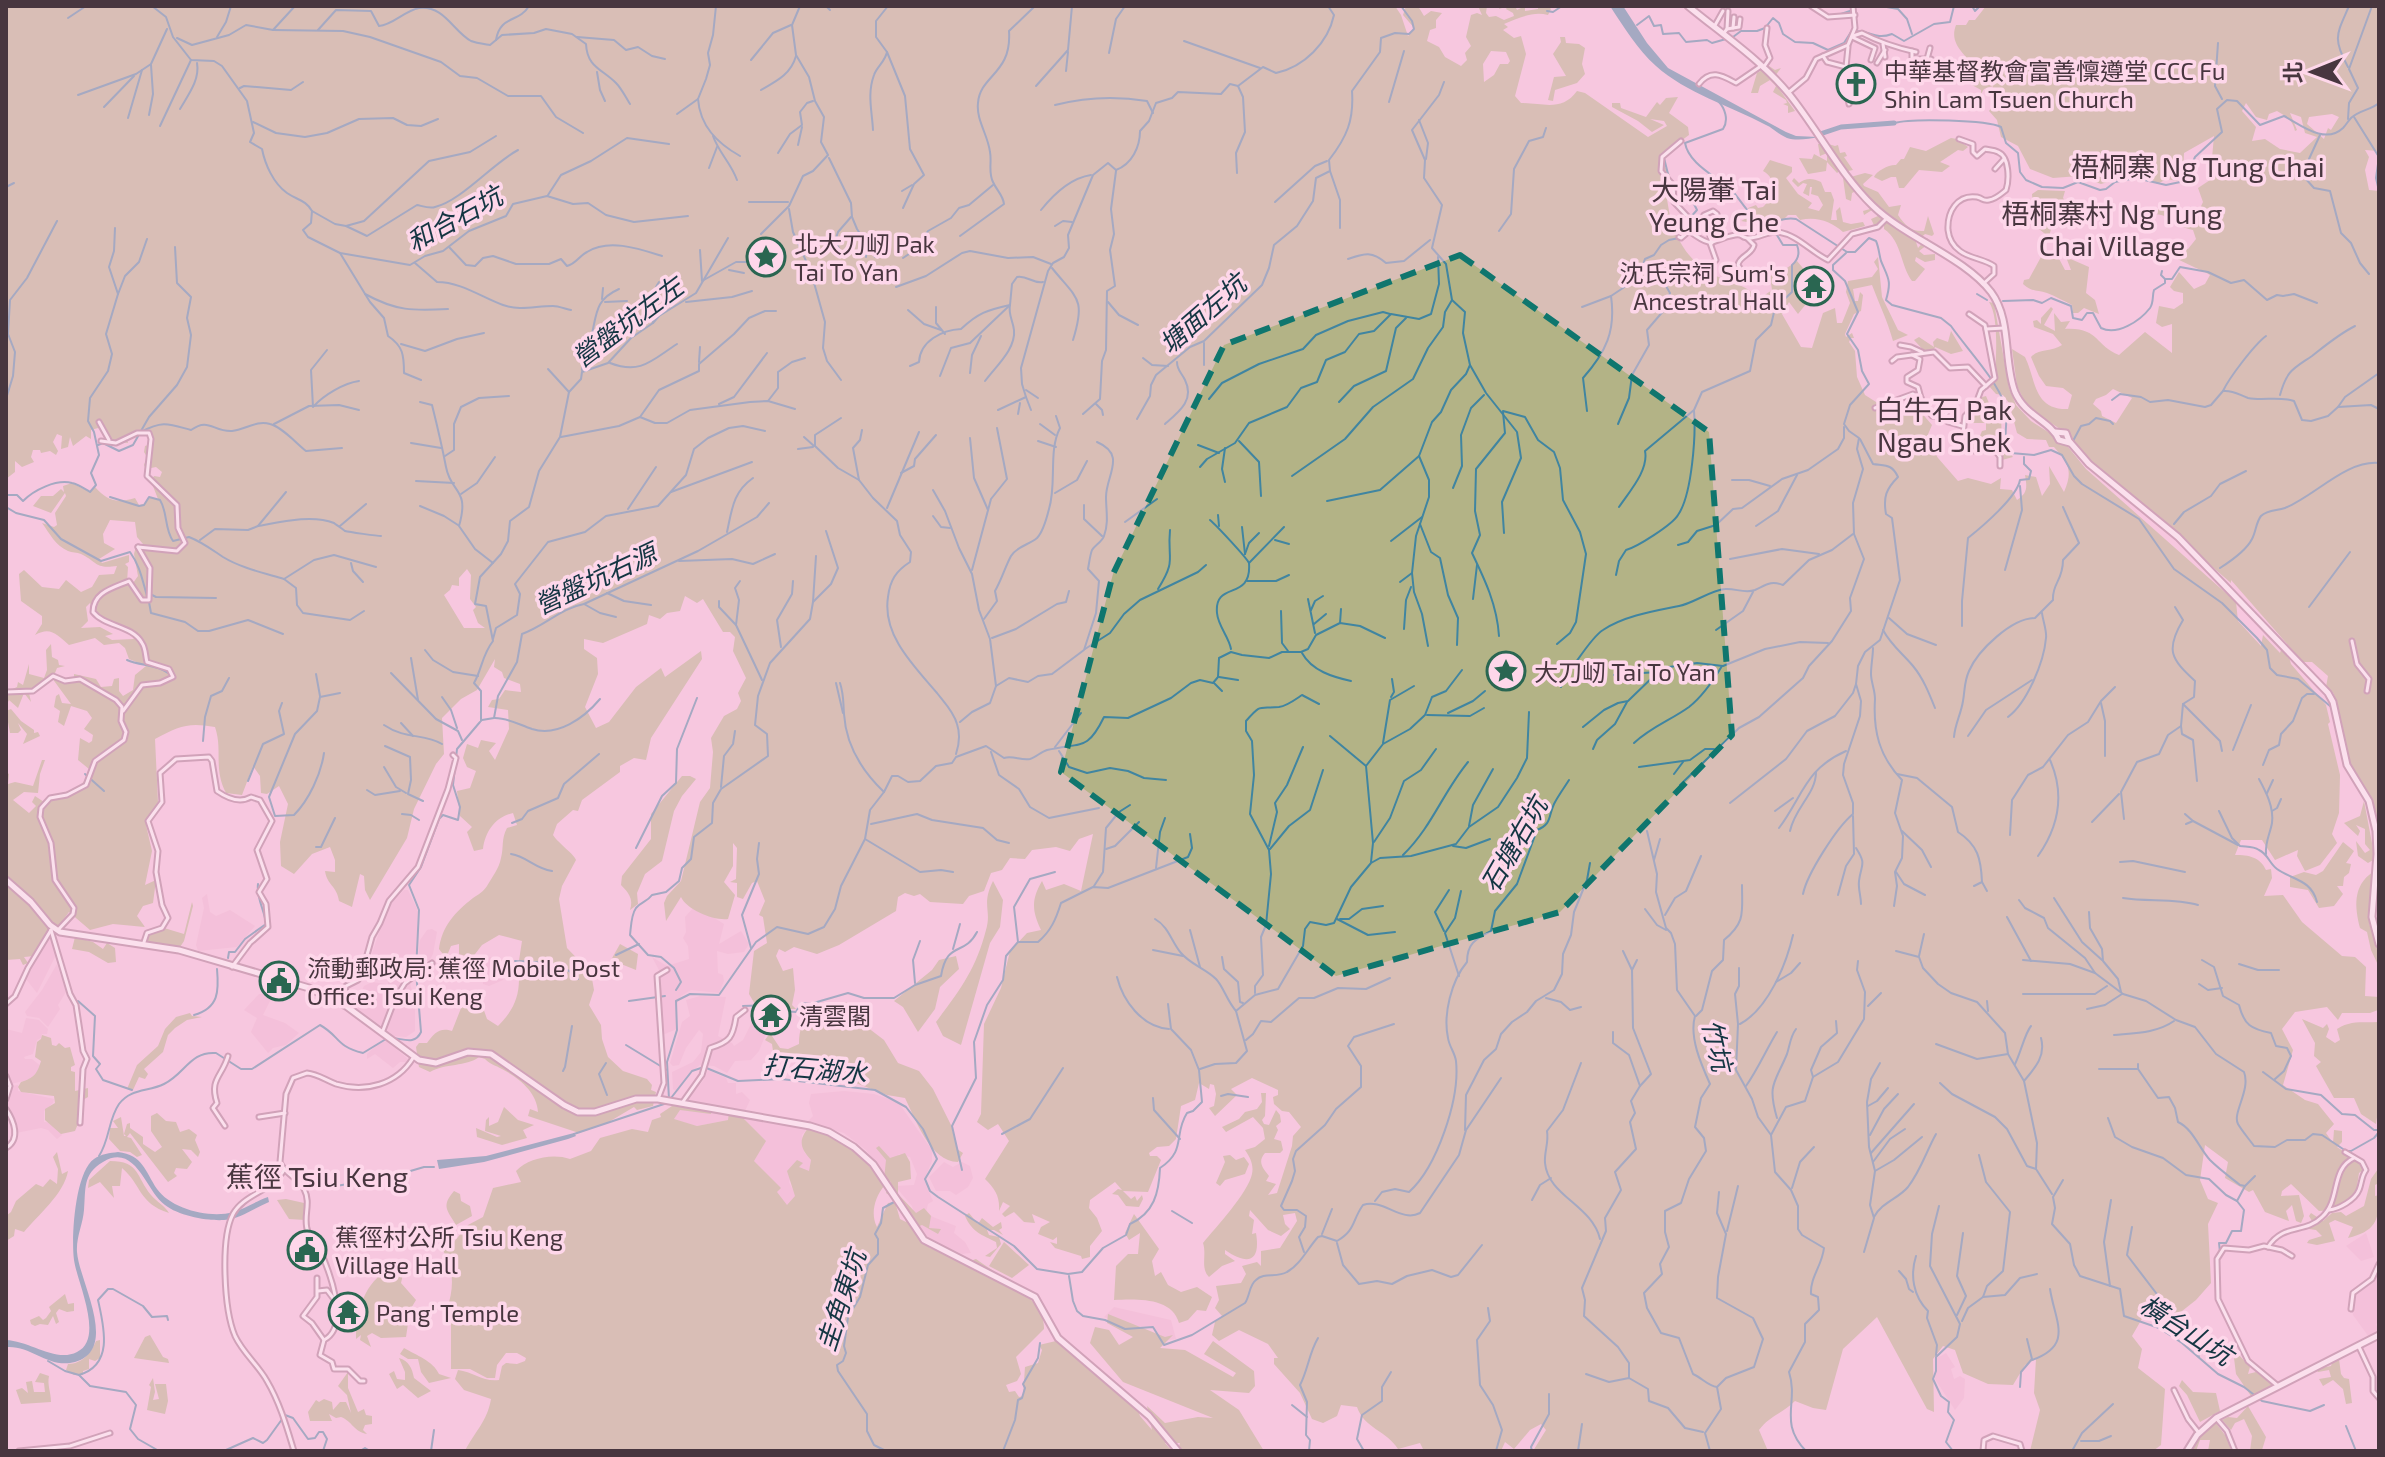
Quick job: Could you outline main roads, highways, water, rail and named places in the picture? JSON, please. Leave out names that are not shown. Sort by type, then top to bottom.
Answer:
[{"type":"main road","points":[[1688,6],[1727,35],[1788,93],[1862,193],[1887,218],[1983,284],[1997,302],[2017,396],[2028,411],[2058,434],[2065,432],[2066,440],[2103,477],[2178,537],[2323,688],[2334,708],[2348,768],[2368,799],[2373,819],[2377,850],[2372,919],[2379,944]]},
{"type":"main road","points":[[6,880],[31,902],[54,929],[179,950],[309,988],[343,1004],[414,1057],[434,1063],[466,1052],[491,1054],[564,1105],[581,1112],[595,1112],[636,1099],[660,1099],[829,1132],[871,1162],[923,1239],[1033,1296],[1058,1338],[1149,1416],[1178,1451]]},
{"type":"main road","points":[[2187,1451],[2199,1433],[2216,1418],[2379,1335]]},
{"type":"water","points":[[1610,6],[1623,6],[1668,68],[1786,132],[1796,136],[1818,137],[1787,138],[1668,76],[1643,53]]},
{"type":"water","points":[[574,1133],[576,1136],[568,1139],[484,1162],[439,1169],[437,1160],[486,1156]]},
{"type":"water","points":[[118,1152],[138,1160],[163,1196],[192,1211],[224,1214],[268,1197],[269,1202],[230,1219],[193,1217],[165,1205],[139,1171],[124,1158],[103,1162],[91,1172],[86,1183],[77,1246],[79,1265],[94,1313],[95,1343],[88,1355],[65,1363],[48,1360],[24,1349],[6,1347],[6,1340],[15,1341],[69,1355],[85,1345],[89,1323],[74,1260],[76,1206],[82,1177],[88,1166],[100,1156]]},
{"type":"waterway","points":[[68,18],[86,6]]},
{"type":"waterway","name":"和合石坑","points":[[152,6],[166,17],[173,37],[191,60],[214,61],[222,66],[247,101],[254,133],[250,142],[262,149],[278,184],[312,211],[311,223],[303,230],[308,237],[340,253],[410,265],[425,256],[443,251],[469,231],[506,216],[513,204],[547,196],[573,204],[588,203],[606,215],[634,222],[688,216]]},
{"type":"waterway","points":[[217,37],[231,6]]},
{"type":"waterway","points":[[177,38],[192,45],[229,35],[246,25],[273,30],[295,6]]},
{"type":"waterway","points":[[496,40],[501,27],[529,6]]},
{"type":"waterway","points":[[677,114],[698,99],[706,79],[716,6]]},
{"type":"waterway","points":[[761,234],[789,206],[803,176],[813,171],[828,155],[821,142],[824,117],[815,101],[809,77],[796,55],[792,25],[800,6]]},
{"type":"waterway","points":[[826,6],[830,10]]},
{"type":"waterway","points":[[888,6],[876,21],[876,37],[887,52],[905,96],[910,149],[924,175],[914,184],[903,208]]},
{"type":"waterway","points":[[960,236],[1004,204],[990,171],[990,152],[978,103],[984,86],[1006,56],[1009,31],[1035,6]]},
{"type":"waterway","points":[[1036,86],[1068,50],[1072,6]]},
{"type":"waterway","points":[[1109,53],[1116,19],[1125,6]]},
{"type":"waterway","points":[[1116,170],[1134,154],[1140,131],[1149,121],[1156,103],[1172,98],[1178,92],[1221,94],[1230,84],[1238,86],[1263,67],[1276,73],[1296,65],[1313,52],[1326,35],[1334,15],[1328,6]]},
{"type":"waterway","name":"塘面左坑","points":[[1137,419],[1150,396],[1156,375],[1190,347],[1204,341],[1262,285],[1274,245],[1297,226],[1313,201],[1316,178],[1330,171],[1329,160],[1345,136],[1350,120],[1352,91],[1380,52],[1381,38],[1395,33],[1409,34],[1414,29],[1401,6]]},
{"type":"waterway","points":[[1547,11],[1553,12],[1562,6]]},
{"type":"waterway","points":[[1815,6],[1819,9]]},
{"type":"waterway","points":[[1881,6],[1898,9],[1907,19],[1912,34]]},
{"type":"waterway","points":[[1637,25],[1649,16],[1654,26],[1661,25],[1663,34],[1679,33],[1686,42],[1707,40],[1712,43],[1733,37],[1741,31],[1765,28],[1773,18],[1779,23],[1783,34],[1795,42],[1813,43],[1828,50],[1844,43],[1851,32],[1857,31],[1880,36],[1892,34],[1904,41],[1934,24],[1950,22],[1954,6]]},
{"type":"waterway","points":[[1972,6],[1975,11],[1980,6]]},
{"type":"waterway","points":[[2348,67],[2338,36],[2349,6]]},
{"type":"waterway","points":[[2348,119],[2349,103],[2358,88],[2349,69],[2372,6]]},
{"type":"waterway","points":[[318,30],[336,10],[371,11],[379,26],[408,12],[428,8],[442,14],[471,41],[483,44],[490,45],[502,35],[546,29],[572,34],[586,44],[592,63],[616,83],[630,104]]},
{"type":"waterway","points":[[1838,15],[1850,11]]},
{"type":"waterway","points":[[751,60],[773,33],[791,25]]},
{"type":"waterway","points":[[78,95],[136,74],[151,64],[167,29]]},
{"type":"waterway","points":[[273,30],[343,31],[370,37],[441,62],[460,76],[477,78],[508,96],[541,96],[556,117],[583,133]]},
{"type":"waterway","points":[[577,37],[614,40],[626,50],[638,47],[652,56],[665,59]]},
{"type":"waterway","points":[[1184,41],[1260,68]]},
{"type":"waterway","points":[[2218,43],[2215,86],[2222,99]]},
{"type":"waterway","points":[[1389,102],[1404,51]]},
{"type":"waterway","points":[[873,130],[872,82],[887,52]]},
{"type":"waterway","points":[[1066,71],[1068,52]]},
{"type":"waterway","points":[[761,90],[787,72],[796,56]]},
{"type":"waterway","points":[[160,126],[191,60]]},
{"type":"waterway","points":[[180,109],[195,81],[197,63]]},
{"type":"waterway","points":[[149,115],[153,94],[151,65]]},
{"type":"waterway","points":[[128,118],[142,70]]},
{"type":"waterway","points":[[597,72],[605,101]]},
{"type":"waterway","points":[[104,107],[134,76]]},
{"type":"waterway","points":[[240,88],[291,90],[303,82]]},
{"type":"waterway","points":[[1428,646],[1412,573],[1416,536],[1429,497],[1429,480],[1419,456],[1432,422],[1470,365],[1463,333],[1465,312],[1452,300],[1446,264],[1432,248],[1442,205],[1424,178],[1425,160],[1412,130],[1439,95],[1444,82]]},
{"type":"waterway","points":[[1237,173],[1236,153],[1245,132],[1243,97],[1238,86]]},
{"type":"waterway","points":[[1055,105],[1090,99],[1124,98],[1147,101],[1153,113]]},
{"type":"waterway","points":[[698,99],[702,117],[711,133],[740,156]]},
{"type":"waterway","points":[[1894,123],[1949,120],[2001,127],[2006,143],[2018,153],[2020,172],[2026,180],[2042,187],[2063,188],[2078,182],[2100,190],[2115,182],[2136,178],[2166,185],[2185,181],[2195,157],[2222,132],[2217,109],[2227,100],[2237,101],[2260,125],[2284,116],[2313,132],[2329,135],[2343,128],[2354,115],[2379,103]]},
{"type":"waterway","points":[[778,153],[790,134],[802,125],[800,112],[813,101]]},
{"type":"waterway","points":[[1718,101],[1725,114],[1723,129],[1685,143],[1698,164],[1733,192],[1760,221],[1796,219],[1847,252],[1855,252],[1869,238],[1876,241],[1888,279],[1886,300],[1892,305],[1941,318],[1951,326],[2001,395],[2006,411],[2006,442],[2011,453],[2034,455],[2051,450],[2062,455],[2082,484],[2139,519],[2174,569],[2222,603],[2257,638],[2267,650],[2270,668],[2277,675],[2298,679],[2330,706]]},
{"type":"waterway","points":[[2354,117],[2379,157],[2376,178],[2379,191]]},
{"type":"waterway","points":[[253,122],[276,133],[305,137],[327,133],[359,119],[393,118],[407,125],[421,126],[438,119]]},
{"type":"waterway","points":[[1419,120],[1428,143],[1426,159]]},
{"type":"waterway","points":[[1817,135],[1841,127],[1894,123]]},
{"type":"waterway","points":[[798,145],[802,127]]},
{"type":"waterway","points":[[1499,231],[1511,214],[1514,169],[1529,141],[1543,137],[1546,128]]},
{"type":"waterway","points":[[2320,135],[2309,159],[2305,178],[2314,188],[2330,191],[2341,233],[2351,243],[2369,274]]},
{"type":"waterway","points":[[312,211],[335,224],[346,226],[364,221],[429,161],[470,152],[496,136]]},
{"type":"waterway","points":[[713,136],[737,180]]},
{"type":"waterway","points":[[548,195],[561,175],[591,161],[627,138],[669,144]]},
{"type":"waterway","points":[[709,168],[717,147]]},
{"type":"waterway","points":[[346,226],[367,236],[417,205],[431,208],[445,203],[518,150]]},
{"type":"waterway","points":[[829,158],[851,203],[857,229],[875,257]]},
{"type":"waterway","points":[[1664,158],[1669,178],[1680,190],[1680,195],[1693,202],[1697,210],[1689,219],[1690,229]]},
{"type":"waterway","points":[[1275,202],[1315,166],[1327,161]]},
{"type":"waterway","points":[[998,410],[1026,397],[1021,368],[1048,271],[1069,248],[1068,235],[1093,175],[1108,163],[1116,170]]},
{"type":"waterway","points":[[1083,414],[1100,399],[1102,361],[1106,350],[1107,291],[1115,286],[1110,250],[1114,234],[1111,209],[1116,171]]},
{"type":"waterway","points":[[1330,171],[1340,200],[1340,228]]},
{"type":"waterway","points":[[1041,210],[1063,188],[1091,175]]},
{"type":"waterway","points":[[6,187],[14,183]]},
{"type":"waterway","points":[[902,191],[912,185]]},
{"type":"waterway","points":[[903,258],[915,250],[928,231],[951,218],[959,208],[969,205],[993,185]]},
{"type":"waterway","points":[[749,202],[788,202]]},
{"type":"waterway","points":[[789,209],[793,232],[811,272],[825,322],[823,348],[827,361],[841,380]]},
{"type":"waterway","points":[[841,253],[835,241],[838,232],[851,217]]},
{"type":"waterway","points":[[6,399],[13,376],[15,352],[8,334],[10,300],[27,278],[57,221]]},
{"type":"waterway","points":[[1055,226],[1063,221],[1072,222]]},
{"type":"waterway","points":[[1619,507],[1641,473],[1645,451],[1694,410],[1702,392],[1750,371],[1756,340],[1771,325],[1775,308],[1792,292],[1792,265],[1798,256],[1797,245],[1783,245],[1769,222]]},
{"type":"waterway","points":[[6,495],[17,495],[23,501],[52,484],[72,483],[90,492],[96,485],[91,473],[99,455],[88,421],[90,398],[108,371],[112,354],[106,334],[118,294],[109,267],[114,251],[115,228]]},
{"type":"waterway","name":"營盤坑左左","points":[[481,721],[481,691],[474,683],[493,641],[486,606],[475,604],[480,577],[501,554],[508,541],[510,521],[529,507],[539,471],[560,437],[569,392],[581,379],[582,372],[608,363],[631,338],[696,293],[728,238]]},
{"type":"waterway","points":[[903,238],[921,240]]},
{"type":"waterway","points":[[1587,411],[1583,378],[1608,340],[1612,320],[1611,296],[1638,278],[1645,259],[1654,255],[1661,245],[1679,238]]},
{"type":"waterway","points":[[118,294],[125,276],[139,262],[147,239]]},
{"type":"waterway","points":[[1348,259],[1368,254],[1386,263],[1404,261],[1430,240]]},
{"type":"waterway","points":[[866,257],[867,243]]},
{"type":"waterway","points":[[449,247],[466,265],[475,266],[483,258],[493,256],[516,264],[549,264],[561,259],[567,266],[596,248],[615,245],[662,256]]},
{"type":"waterway","points":[[98,445],[103,443],[119,451],[133,445],[149,417],[177,385],[187,367],[191,335],[187,318],[191,297],[177,283],[175,247]]},
{"type":"waterway","points":[[700,250],[702,281],[736,262],[760,262]]},
{"type":"waterway","points":[[896,287],[926,276],[970,251],[1008,258],[1033,257],[1051,264]]},
{"type":"waterway","points":[[340,253],[370,302],[384,318],[388,336],[402,352],[404,373],[421,380]]},
{"type":"waterway","points":[[1680,785],[1739,728],[1759,717],[1803,678],[1851,611],[1850,598],[1864,559],[1854,534],[1853,503],[1863,469],[1857,449],[1859,438],[1844,424],[1850,405],[1869,384],[1862,371],[1858,350],[1847,334],[1858,312],[1845,281],[1833,270],[1833,265],[1846,253]]},
{"type":"waterway","points":[[1200,467],[1207,459],[1235,443],[1249,423],[1287,407],[1301,388],[1317,382],[1326,360],[1345,352],[1359,334],[1374,331],[1391,314],[1419,319],[1431,314],[1439,284],[1438,257]]},
{"type":"waterway","points":[[1960,261],[1978,274]]},
{"type":"waterway","points":[[415,263],[437,282],[463,287],[509,307],[555,306],[571,310]]},
{"type":"waterway","points":[[2003,301],[2033,300],[2042,303],[2051,298],[2071,306],[2073,318],[2082,320],[2087,313],[2093,313],[2101,328],[2121,329],[2146,313],[2151,306],[2154,290],[2165,283],[2165,279],[2172,279],[2180,267],[2208,272],[2231,283],[2244,280],[2267,300],[2277,295],[2294,294],[2317,303]]},
{"type":"waterway","points":[[1052,268],[1077,300],[1079,315],[1073,340]]},
{"type":"waterway","points":[[729,270],[744,273]]},
{"type":"waterway","points":[[2162,271],[2165,279]]},
{"type":"waterway","points":[[940,376],[951,348],[970,343],[1010,305],[1012,284],[1017,277],[1043,282]]},
{"type":"waterway","points":[[1618,424],[1629,398],[1632,375],[1649,345],[1647,330],[1665,309],[1670,293],[1663,281]]},
{"type":"waterway","name":"營盤坑左左","points":[[653,323],[652,301],[659,282]]},
{"type":"waterway","points":[[602,299],[603,288]]},
{"type":"waterway","name":"營盤坑左左","points":[[582,370],[598,309],[605,298],[619,289]]},
{"type":"waterway","name":"營盤坑左左","points":[[686,302],[732,297],[752,291]]},
{"type":"waterway","points":[[365,294],[405,309],[448,309]]},
{"type":"waterway","points":[[1977,294],[1987,300]]},
{"type":"waterway","points":[[1582,307],[1611,296]]},
{"type":"waterway","points":[[1292,476],[1345,439],[1373,407],[1413,379],[1428,348],[1443,327],[1445,312],[1452,300]]},
{"type":"waterway","name":"營盤坑左左","points":[[605,302],[627,301]]},
{"type":"waterway","points":[[1108,302],[1119,315],[1138,325]]},
{"type":"waterway","points":[[910,366],[919,362],[923,348],[933,338],[961,329],[983,313],[1010,305],[1014,330],[1012,344],[985,381]]},
{"type":"waterway","points":[[936,307],[936,323],[945,334]]},
{"type":"waterway","points":[[908,310],[924,324],[941,330]]},
{"type":"waterway","points":[[561,437],[619,426],[640,417],[659,390],[699,371],[699,364],[749,318],[765,311],[776,311]]},
{"type":"waterway","points":[[1209,399],[1222,383],[1259,364],[1303,349],[1316,335],[1348,321],[1383,312],[1390,314]]},
{"type":"waterway","points":[[1339,402],[1354,386],[1386,371],[1396,328],[1406,318]]},
{"type":"waterway","points":[[2280,395],[2292,371],[2355,326]]},
{"type":"waterway","points":[[401,344],[425,351],[484,333]]},
{"type":"waterway","points":[[970,373],[972,355],[981,336]]},
{"type":"waterway","points":[[2223,391],[2242,362],[2266,336]]},
{"type":"waterway","points":[[1204,343],[1204,365]]},
{"type":"waterway","name":"營盤坑左左","points":[[610,363],[630,367],[646,364],[677,344]]},
{"type":"waterway","points":[[699,362],[700,347]]},
{"type":"waterway","points":[[313,407],[311,370],[327,350]]},
{"type":"waterway","points":[[719,404],[734,397],[767,353]]},
{"type":"waterway","points":[[768,401],[778,388],[778,372],[792,362],[805,358]]},
{"type":"waterway","points":[[1143,358],[1152,365],[1168,366]]},
{"type":"waterway","points":[[1165,424],[1187,400],[1188,387],[1177,362]]},
{"type":"waterway","points":[[1470,365],[1486,393],[1517,432],[1521,458],[1502,502],[1504,533]]},
{"type":"waterway","points":[[548,369],[569,392]]},
{"type":"waterway","points":[[2338,407],[2345,397],[2379,373]]},
{"type":"waterway","points":[[314,406],[335,390],[359,381]]},
{"type":"waterway","points":[[1026,390],[1038,398]]},
{"type":"waterway","points":[[2112,400],[2120,394],[2141,397],[2150,402],[2168,400],[2205,407],[2211,405],[2223,391],[2230,391],[2248,398],[2294,401],[2302,420],[2311,421],[2328,416],[2338,407],[2371,405],[2379,409]]},
{"type":"waterway","points":[[1453,488],[1462,466],[1461,435],[1471,408],[1484,395]]},
{"type":"waterway","points":[[445,456],[454,450],[454,424],[461,407],[479,398],[509,396]]},
{"type":"waterway","points":[[1026,397],[1031,410]]},
{"type":"waterway","points":[[640,417],[655,423],[667,423],[690,410],[768,401],[795,409]]},
{"type":"waterway","points":[[420,402],[432,405],[448,476],[461,498],[459,526],[475,549],[493,563]]},
{"type":"waterway","points":[[1018,414],[1020,403]]},
{"type":"waterway","points":[[1096,404],[1103,415]]},
{"type":"waterway","points":[[274,424],[309,406],[339,405],[359,410]]},
{"type":"waterway","points":[[1503,411],[1525,417],[1538,440],[1554,452],[1560,468],[1563,500],[1580,532],[1586,554],[1576,622],[1570,633],[1557,644]]},
{"type":"waterway","points":[[1616,575],[1619,561],[1626,550],[1669,524],[1683,506],[1692,464],[1694,411]]},
{"type":"waterway","points":[[1499,636],[1493,603],[1472,553],[1480,535],[1475,511],[1476,469],[1505,433],[1503,412]]},
{"type":"waterway","points":[[984,619],[997,601],[995,591],[1011,556],[1037,538],[1044,524],[1051,499],[1054,447],[1060,428],[1056,416]]},
{"type":"waterway","points":[[841,418],[815,435],[815,446],[838,468],[859,480]]},
{"type":"waterway","points":[[2073,441],[2081,426],[2096,418],[2113,424]]},
{"type":"waterway","points":[[141,432],[161,425],[191,430],[207,425],[232,431],[265,423],[279,428],[306,451],[342,448]]},
{"type":"waterway","points":[[1040,424],[1055,435]]},
{"type":"waterway","points":[[493,639],[496,628],[517,615],[520,594],[515,584],[548,542],[585,532],[606,516],[658,506],[686,475],[694,449],[708,438],[729,428],[743,426],[765,431]]},
{"type":"waterway","points":[[1678,545],[1688,542],[1697,531],[1716,525],[1733,509],[1742,508],[1782,479],[1808,470],[1838,449],[1844,438],[1844,427]]},
{"type":"waterway","points":[[972,570],[991,499],[1007,479],[997,428]]},
{"type":"waterway","points":[[862,430],[860,440],[853,448],[859,480],[897,521],[900,535],[911,552],[910,562],[897,573],[890,586],[887,611],[890,624],[902,649],[954,715],[959,735],[956,754]]},
{"type":"waterway","points":[[887,508],[919,432]]},
{"type":"waterway","points":[[901,473],[914,466],[915,459],[936,435]]},
{"type":"waterway","points":[[804,437],[814,446]]},
{"type":"waterway","points":[[970,438],[974,478],[988,510]]},
{"type":"waterway","points":[[1803,894],[1824,851],[1853,814],[1853,803],[1843,775],[1860,716],[1861,701],[1856,684],[1858,666],[1865,652],[1880,640],[1900,580],[1892,518],[1886,514],[1885,503],[1888,489],[1898,477],[1891,468],[1873,464],[1860,439]]},
{"type":"waterway","points":[[1038,441],[1056,447]]},
{"type":"waterway","points":[[1239,441],[1259,462],[1261,496]]},
{"type":"waterway","points":[[996,686],[1009,678],[1028,682],[1038,676],[1052,674],[1084,650],[1096,613],[1099,581],[1088,569],[1092,550],[1106,531],[1106,497],[1113,466],[1111,453],[1097,442]]},
{"type":"waterway","points":[[411,443],[441,448]]},
{"type":"waterway","points":[[1198,445],[1219,453]]},
{"type":"waterway","points":[[798,449],[813,447]]},
{"type":"waterway","points":[[1225,448],[1222,469],[1225,482]]},
{"type":"waterway","points":[[1327,501],[1380,490],[1419,456]]},
{"type":"waterway","points":[[461,494],[477,483],[495,457]]},
{"type":"waterway","points":[[1962,626],[1968,538],[2006,503],[2020,480],[2029,479],[2031,471],[2024,464],[2024,457]]},
{"type":"waterway","points":[[1055,493],[1077,480],[1087,461]]},
{"type":"waterway","points":[[671,492],[752,462]]},
{"type":"waterway","points":[[2220,568],[2246,548],[2259,518],[2264,514],[2285,508],[2355,467],[2379,463]]},
{"type":"waterway","points":[[628,509],[656,467]]},
{"type":"waterway","points":[[2174,524],[2184,512],[2211,496],[2220,484],[2246,471]]},
{"type":"waterway","points":[[1756,526],[1778,511],[1797,475]]},
{"type":"waterway","points":[[727,532],[737,495],[753,478]]},
{"type":"waterway","points":[[1732,480],[1749,480],[1770,486]]},
{"type":"waterway","points":[[416,481],[454,483]]},
{"type":"waterway","points":[[2005,570],[2022,510],[2020,486]]},
{"type":"waterway","points":[[933,490],[972,574],[979,610],[990,639],[996,686],[990,703],[960,722]]},
{"type":"waterway","points":[[200,540],[215,529],[248,530],[258,526],[286,492]]},
{"type":"waterway","points":[[110,497],[139,506],[144,505],[149,497],[160,500],[173,541],[189,537],[237,564],[284,579],[314,560],[334,555],[376,567]]},
{"type":"waterway","points":[[1125,522],[1157,499]]},
{"type":"waterway","name":"營盤坑右源","points":[[482,720],[494,718],[498,696],[517,662],[522,634],[568,609],[698,551],[757,517],[769,503]]},
{"type":"waterway","points":[[340,526],[366,504]]},
{"type":"waterway","points":[[1084,505],[1084,519],[1102,536]]},
{"type":"waterway","points":[[420,506],[458,525]]},
{"type":"waterway","points":[[6,507],[16,513],[44,520],[61,539],[101,561],[130,552],[147,596]]},
{"type":"waterway","points":[[1954,737],[1966,679],[1973,663],[2006,629],[2035,618],[2053,600],[2063,560],[2079,543],[2063,507]]},
{"type":"waterway","points":[[1218,515],[1219,526]]},
{"type":"waterway","points":[[933,516],[941,527],[950,528]]},
{"type":"waterway","points":[[1391,541],[1422,517]]},
{"type":"waterway","points":[[258,526],[316,519],[334,523],[345,531],[381,536]]},
{"type":"waterway","points":[[1210,520],[1249,563]]},
{"type":"waterway","points":[[1420,524],[1431,552],[1440,558],[1448,595],[1458,618],[1457,645]]},
{"type":"waterway","points":[[1242,527],[1245,554]]},
{"type":"waterway","points":[[1231,649],[1218,618],[1218,603],[1221,597],[1245,583],[1249,563],[1284,527]]},
{"type":"waterway","points":[[1158,589],[1169,565],[1170,530]]},
{"type":"waterway","points":[[676,990],[681,982],[674,968],[661,957],[648,955],[630,935],[633,914],[652,895],[666,892],[679,881],[682,868],[691,859],[694,837],[712,823],[713,803],[721,789],[768,756],[767,734],[755,725],[758,696],[770,663],[810,619],[813,602],[831,584],[838,568],[826,531]]},
{"type":"waterway","points":[[1245,554],[1249,543],[1259,533]]},
{"type":"waterway","points":[[1561,687],[1564,678],[1593,639],[1611,625],[1684,605],[1720,590],[1748,591],[1772,583],[1783,585],[1809,560],[1832,550],[1853,534]]},
{"type":"waterway","points":[[1275,540],[1289,544]]},
{"type":"waterway","points":[[1730,559],[1782,549],[1819,554]]},
{"type":"waterway","points":[[2309,607],[2350,552]]},
{"type":"waterway","points":[[679,561],[732,559],[753,564],[775,554]]},
{"type":"waterway","points":[[813,602],[816,556]]},
{"type":"waterway","points":[[351,563],[353,571],[363,582]]},
{"type":"waterway","points":[[1085,649],[1110,633],[1124,614],[1140,600],[1198,572],[1206,565]]},
{"type":"waterway","points":[[1473,599],[1477,565]]},
{"type":"waterway","points":[[1400,582],[1412,573]]},
{"type":"waterway","points":[[1247,581],[1276,581],[1289,575]]},
{"type":"waterway","points":[[284,579],[296,588],[297,605],[303,613],[350,620],[364,611]]},
{"type":"waterway","points":[[740,581],[735,588],[739,600],[736,625],[762,680]]},
{"type":"waterway","points":[[781,647],[777,620],[792,594],[793,581]]},
{"type":"waterway","points":[[1404,629],[1406,600],[1411,587]]},
{"type":"waterway","points":[[992,638],[1016,629],[1057,604],[1066,602],[1069,591]]},
{"type":"waterway","points":[[1716,630],[1743,611],[1753,592]]},
{"type":"waterway","points":[[607,593],[624,601],[651,605]]},
{"type":"waterway","points":[[150,594],[156,597],[216,598]]},
{"type":"waterway","points":[[1311,610],[1315,601],[1323,596]]},
{"type":"waterway","points":[[1308,599],[1315,633]]},
{"type":"waterway","points":[[719,601],[719,607],[736,625]]},
{"type":"waterway","points":[[149,602],[151,613],[185,622],[198,631],[248,620],[283,634]]},
{"type":"waterway","points":[[584,604],[616,617]]},
{"type":"waterway","points":[[2124,819],[2121,792],[2137,762],[2159,754],[2168,735],[2181,726],[2183,704],[2194,697],[2195,681],[2173,654],[2174,639],[2183,620],[2175,607]]},
{"type":"waterway","points":[[1340,623],[1341,609]]},
{"type":"waterway","points":[[1281,611],[1282,643],[1288,651]]},
{"type":"waterway","points":[[2008,717],[2028,692],[2042,658],[2046,635],[2042,613]]},
{"type":"waterway","points":[[1314,624],[1326,614]]},
{"type":"waterway","points":[[1889,618],[1907,634],[1936,645]]},
{"type":"waterway","points":[[669,1099],[667,1062],[677,1030],[676,1001],[690,994],[719,995],[756,942],[777,927],[808,934],[824,927],[865,839],[870,810],[892,776],[908,782],[920,781],[936,766],[952,763],[956,757],[986,746],[1004,758],[1027,759],[1047,750],[1082,744],[1093,736],[1104,717],[1128,718],[1171,698],[1191,683],[1200,680],[1213,683],[1218,677],[1219,658],[1231,652],[1269,658],[1282,652],[1301,652],[1308,649],[1316,635],[1340,623],[1360,626],[1385,638]]},
{"type":"waterway","points":[[1883,630],[1917,671],[1935,708]]},
{"type":"waterway","points":[[1583,727],[1604,710],[1628,701],[1658,672],[1669,667],[1697,663],[1723,666],[1765,649],[1800,642],[1828,643]]},
{"type":"waterway","points":[[1873,648],[1871,674],[1879,742],[1888,762],[1902,780],[1895,813],[1903,836],[1902,858],[1895,872],[1897,886],[1894,906]]},
{"type":"waterway","points":[[425,650],[433,660],[453,672],[478,676]]},
{"type":"waterway","points":[[1302,653],[1317,669],[1351,681]]},
{"type":"waterway","points":[[411,658],[418,700]]},
{"type":"waterway","points":[[127,660],[168,673]]},
{"type":"waterway","points":[[1575,678],[1579,661]]},
{"type":"waterway","points":[[1634,743],[1694,703],[1722,666]]},
{"type":"waterway","points":[[1371,862],[1373,843],[1366,766],[1383,744],[1410,729],[1425,715],[1432,697],[1446,691],[1462,670]]},
{"type":"waterway","points":[[1614,675],[1657,672]]},
{"type":"waterway","points":[[391,673],[436,719],[458,731],[462,740]]},
{"type":"waterway","points":[[316,674],[320,696]]},
{"type":"waterway","points":[[1219,677],[1238,680]]},
{"type":"waterway","points":[[203,741],[211,696],[222,691],[229,678]]},
{"type":"waterway","points":[[1391,697],[1394,692],[1392,679]]},
{"type":"waterway","points":[[1968,736],[1986,710],[2032,680]]},
{"type":"waterway","points":[[836,683],[843,713]]},
{"type":"waterway","points":[[840,683],[845,726],[852,747],[862,767],[884,792]]},
{"type":"waterway","points":[[1214,683],[1222,691]]},
{"type":"waterway","points":[[1730,803],[1786,759],[1807,731],[1835,716],[1853,693],[1856,684]]},
{"type":"waterway","points":[[1383,743],[1390,700],[1414,686]]},
{"type":"waterway","points":[[2010,835],[2012,800],[2028,775],[2043,767],[2068,735],[2088,722],[2101,701],[2115,687]]},
{"type":"waterway","points":[[1448,713],[1473,701],[1485,691]]},
{"type":"waterway","points":[[324,753],[314,786],[305,802],[294,815],[275,816],[269,797],[295,734],[317,711],[320,697],[340,693]]},
{"type":"waterway","points":[[2263,765],[2269,750],[2279,745],[2281,734],[2293,721],[2302,698],[2314,694]]},
{"type":"waterway","points":[[1255,993],[1255,986],[1263,975],[1261,937],[1266,925],[1271,874],[1269,850],[1250,814],[1254,775],[1252,741],[1246,731],[1246,721],[1258,709],[1282,706],[1302,695],[1319,704]]},
{"type":"waterway","points":[[442,697],[451,710],[457,728]]},
{"type":"waterway","points":[[636,848],[662,796],[676,783],[677,749],[697,698]]},
{"type":"waterway","points":[[495,718],[532,729],[551,730],[578,719],[600,699]]},
{"type":"waterway","points":[[1593,749],[1597,740],[1615,724],[1627,702]]},
{"type":"waterway","points":[[248,781],[263,744],[284,734],[279,711],[282,703]]},
{"type":"waterway","points":[[2101,703],[2105,721],[2105,756]]},
{"type":"waterway","points":[[2183,704],[2220,741],[2222,751]]},
{"type":"waterway","points":[[2233,750],[2251,705]]},
{"type":"waterway","points":[[1427,715],[1470,716],[1484,708]]},
{"type":"waterway","points":[[1200,1069],[1215,1064],[1236,1063],[1247,1051],[1236,1011],[1255,995],[1278,989],[1303,946],[1305,929],[1310,922],[1334,923],[1351,887],[1371,863],[1380,858],[1411,856],[1456,844],[1469,827],[1498,807],[1527,758],[1529,712]]},
{"type":"waterway","points":[[1055,747],[1081,713]]},
{"type":"waterway","points":[[393,1038],[412,1040],[421,1032],[416,971],[419,910],[409,885],[421,867],[439,819],[443,815],[458,820],[460,807],[453,785],[457,749],[480,722]]},
{"type":"waterway","points":[[401,723],[413,736]]},
{"type":"waterway","points":[[384,725],[400,733],[442,744]]},
{"type":"waterway","points":[[2181,726],[2182,734],[2193,740],[2197,781]]},
{"type":"waterway","points":[[721,787],[724,756],[733,744],[735,731]]},
{"type":"waterway","points":[[1330,736],[1366,766]]},
{"type":"waterway","points":[[385,746],[410,757],[408,794],[423,801]]},
{"type":"waterway","points":[[1269,846],[1277,812],[1275,803],[1287,785],[1303,747]]},
{"type":"waterway","points":[[1374,842],[1390,818],[1404,781],[1421,770],[1436,749]]},
{"type":"waterway","points":[[1639,767],[1690,760],[1705,749],[1714,749]]},
{"type":"waterway","points":[[1059,751],[1069,767],[1087,773],[1110,768],[1144,778],[1166,780]]},
{"type":"waterway","points":[[1779,828],[1813,775],[1832,758],[1846,751]]},
{"type":"waterway","points":[[991,752],[999,775],[1019,789],[1030,807],[1049,818],[1099,808]]},
{"type":"waterway","points":[[512,823],[522,819],[528,811],[558,798],[564,784],[599,754]]},
{"type":"waterway","points":[[2038,856],[2051,833],[2058,810],[2057,785],[2050,760]]},
{"type":"waterway","points":[[1403,855],[1422,833],[1468,762]]},
{"type":"waterway","points":[[1674,774],[1683,762]]},
{"type":"waterway","points":[[384,767],[396,787],[406,793]]},
{"type":"waterway","points":[[1469,826],[1473,805],[1493,769]]},
{"type":"waterway","points":[[1270,849],[1289,826],[1310,810],[1323,770]]},
{"type":"waterway","points":[[1790,831],[1813,787],[1816,772]]},
{"type":"waterway","points":[[85,774],[104,791]]},
{"type":"waterway","points":[[1897,774],[1917,778],[1952,807],[1958,832],[1974,847],[1979,860],[1982,882],[1974,886]]},
{"type":"waterway","points":[[2259,779],[2272,811],[2266,854]]},
{"type":"waterway","name":"石塘右坑","points":[[1375,1201],[1382,1192],[1395,1189],[1409,1192],[1437,1150],[1450,1113],[1456,1077],[1455,1058],[1447,1029],[1453,988],[1467,962],[1471,946],[1491,931],[1495,911],[1517,884],[1537,830],[1547,823],[1554,804],[1569,780]]},
{"type":"waterway","points":[[2267,793],[2273,780]]},
{"type":"waterway","points":[[367,790],[375,795],[400,791]]},
{"type":"waterway","points":[[2092,822],[2119,794]]},
{"type":"waterway","points":[[1775,811],[1793,798]]},
{"type":"waterway","points":[[2272,811],[2281,799]]},
{"type":"waterway","points":[[1094,886],[1103,872],[1106,828],[1119,812],[1130,805]]},
{"type":"waterway","points":[[2219,811],[2232,838],[2240,846],[2262,852],[2277,869],[2306,884],[2317,902]]},
{"type":"waterway","points":[[402,814],[419,820]]},
{"type":"waterway","points":[[871,824],[917,814],[932,820],[983,828],[997,840],[1009,843]]},
{"type":"waterway","points":[[2185,814],[2193,821]]},
{"type":"waterway","points":[[1838,895],[1846,866],[1854,854],[1853,816]]},
{"type":"waterway","points":[[316,847],[321,847],[335,818]]},
{"type":"waterway","points":[[1156,868],[1160,832],[1165,818]]},
{"type":"waterway","points":[[2186,824],[2193,821],[2238,845]]},
{"type":"waterway","points":[[1106,849],[1115,846],[1139,822]]},
{"type":"waterway","name":"竹坑","points":[[1647,831],[1657,874],[1656,892],[1666,928],[1675,944],[1677,990],[1695,1016],[1695,1041],[1710,1084],[1701,1098],[1695,1127],[1704,1138],[1706,1151],[1689,1179],[1681,1203],[1665,1211],[1669,1247],[1660,1264],[1662,1274],[1644,1293],[1647,1308],[1661,1333],[1679,1338],[1693,1374],[1717,1387],[1721,1409],[1705,1433],[1710,1451]]},
{"type":"waterway","points":[[1902,831],[1922,850],[1931,867]]},
{"type":"waterway","points":[[962,1170],[952,1126],[976,1078],[974,1042],[987,1005],[1003,980],[1006,956],[1018,942],[1038,942],[1043,938],[1061,903],[1093,887],[1108,888],[1188,857],[1192,848],[1190,834]]},
{"type":"waterway","points":[[865,839],[920,872],[953,872]]},
{"type":"waterway","points":[[1453,846],[1466,848],[1490,839]]},
{"type":"waterway","points":[[1654,860],[1660,839]]},
{"type":"waterway","points":[[751,948],[742,915],[759,874],[759,843]]},
{"type":"waterway","points":[[1856,848],[1862,861],[1859,884],[1861,904]]},
{"type":"waterway","points":[[511,854],[552,871]]},
{"type":"waterway","points":[[1665,915],[1675,898],[1686,891],[1701,856]]},
{"type":"waterway","points":[[2120,862],[2133,861],[2185,872]]},
{"type":"waterway","points":[[1465,1130],[1466,1095],[1484,1060],[1496,1049],[1501,1034],[1536,1001],[1554,990],[1562,974],[1563,954],[1590,863]]},
{"type":"waterway","points":[[1018,942],[1014,907],[1030,879],[1055,872]]},
{"type":"waterway","points":[[1896,872],[1904,884],[1925,895]]},
{"type":"waterway","points":[[1982,882],[1987,891]]},
{"type":"waterway","points":[[228,958],[229,952],[235,952],[245,939],[266,924],[258,884]]},
{"type":"waterway","points":[[1696,1016],[1702,1010],[1712,971],[1723,960],[1724,940],[1739,922],[1742,885]]},
{"type":"waterway","points":[[1444,931],[1435,912],[1449,890]]},
{"type":"waterway","points":[[1459,976],[1445,933],[1455,918],[1461,891]]},
{"type":"waterway","points":[[2054,898],[2082,942],[2102,960]]},
{"type":"waterway","points":[[2123,898],[2198,905]]},
{"type":"waterway","points":[[2019,900],[2025,908],[2044,918],[2048,928],[2085,958],[2095,973],[2123,994],[2146,1001],[2176,1020],[2195,1027],[2216,1054],[2244,1072],[2245,1086],[2237,1119],[2254,1146],[2275,1147],[2287,1140],[2305,1140],[2313,1134],[2322,1135],[2346,1151],[2351,1151],[2379,1132]]},
{"type":"waterway","points":[[1340,919],[1349,919],[1362,909],[1383,906]]},
{"type":"waterway","points":[[1645,909],[1657,925],[1666,930]]},
{"type":"waterway","points":[[2089,912],[2090,928],[2102,949],[2103,961],[2118,979],[2121,992]]},
{"type":"waterway","points":[[2007,917],[2031,961]]},
{"type":"waterway","points":[[1155,919],[1164,926],[1185,957],[1216,979],[1236,1011]]},
{"type":"waterway","points":[[1337,919],[1368,935],[1395,932]]},
{"type":"waterway","points":[[953,949],[960,924]]},
{"type":"waterway","points":[[1190,930],[1200,967]]},
{"type":"waterway","points":[[743,1006],[775,1005],[783,1011],[796,1012],[801,1003],[810,1004],[848,993],[864,998],[894,998],[915,985],[941,976],[947,957],[972,940],[977,932]]},
{"type":"waterway","points":[[1919,956],[1924,934]]},
{"type":"waterway","points":[[1740,1024],[1767,997],[1781,972],[1793,935]]},
{"type":"waterway","points":[[915,983],[913,960],[920,941]]},
{"type":"waterway","points":[[616,955],[639,944]]},
{"type":"waterway","points":[[1153,950],[1183,956]]},
{"type":"waterway","points":[[1623,951],[1632,970],[1633,1028],[1651,1074],[1631,1101],[1635,1113],[1630,1122],[1636,1149],[1615,1172],[1621,1190],[1605,1218],[1606,1231],[1582,1288],[1584,1316],[1618,1347],[1629,1363],[1629,1378]]},
{"type":"waterway","name":"橫台山坑","points":[[1896,951],[1919,957],[1923,968],[1938,984],[1951,993],[1977,1002],[2005,1033],[2008,1054],[2024,1081],[2037,1143],[2036,1169],[2052,1194]]},
{"type":"waterway","points":[[1222,957],[1224,969],[1238,982],[1240,1002],[1243,1003]]},
{"type":"waterway","points":[[1632,970],[1637,960]]},
{"type":"waterway","points":[[2023,960],[2070,964],[2095,973]]},
{"type":"waterway","points":[[2202,960],[2214,967],[2223,996],[2239,1005],[2246,1022],[2253,1028],[2271,1033],[2276,1046],[2287,1048],[2291,1056],[2284,1071],[2275,1079]]},
{"type":"waterway","points":[[515,961],[557,966],[578,979]]},
{"type":"waterway","points":[[1813,1077],[1838,1062],[1864,1019],[1865,992],[1857,970],[1858,961]]},
{"type":"waterway","points":[[1776,982],[1800,963]]},
{"type":"waterway","points":[[2239,964],[2258,970],[2279,970]]},
{"type":"waterway","points":[[1739,968],[1739,986],[1735,994],[1738,1024],[1736,1070],[1758,1117],[1771,1135],[1775,1172],[1791,1190],[1798,1206],[1798,1229],[1802,1235],[1824,1248],[1811,1288],[1811,1294],[1818,1297],[1819,1310],[1805,1324],[1805,1342],[1789,1372],[1793,1431],[1806,1451]]},
{"type":"waterway","points":[[194,1015],[208,1008],[216,998],[217,969]]},
{"type":"waterway","points":[[1117,977],[1135,1011],[1150,1023],[1169,1029]]},
{"type":"waterway","points":[[1246,1040],[1261,1021],[1271,1022],[1299,998],[1314,998],[1338,988],[1366,989],[1390,978]]},
{"type":"waterway","points":[[2199,984],[2208,990],[2222,988]]},
{"type":"waterway","points":[[2023,994],[2095,994],[2107,986]]},
{"type":"waterway","points":[[1868,1006],[1881,993]]},
{"type":"waterway","points":[[2087,1009],[2105,1005],[2122,994]]},
{"type":"waterway","points":[[629,1001],[665,996]]},
{"type":"waterway","points":[[1546,998],[1561,1002],[1570,1010],[1581,1007]]},
{"type":"waterway","points":[[78,1001],[95,1016],[93,1056],[100,1064],[96,1069],[103,1080],[132,1090]]},
{"type":"waterway","points":[[1987,1001],[1988,1011]]},
{"type":"waterway","name":"打石湖水","points":[[671,1098],[692,1071],[704,1067],[738,1081],[781,1079],[875,1090],[906,1107],[923,1129],[937,1159],[925,1179],[930,1191],[1014,1246],[1037,1269],[1068,1274],[1082,1272],[1103,1248],[1126,1235],[1130,1224],[1150,1208],[1156,1194],[1160,1168],[1174,1155],[1183,1121],[1187,1113],[1202,1102],[1199,1070],[1191,1050],[1171,1029],[1168,1004]]},
{"type":"waterway","points":[[1771,1135],[1786,1107],[1805,1101],[1813,1077],[1811,1070],[1821,1047],[1837,1033],[1836,1021]]},
{"type":"waterway","points":[[2114,1035],[2153,1030],[2174,1021]]},
{"type":"waterway","points":[[1304,1252],[1299,1237],[1305,1227],[1306,1216],[1297,1210],[1284,1210],[1281,1206],[1295,1171],[1293,1159],[1296,1151],[1361,1087],[1361,1066],[1348,1046],[1354,1037],[1394,1024]]},
{"type":"waterway","points":[[99,1156],[115,1110],[124,1099],[164,1084],[194,1059],[207,1053],[216,1053],[241,1069],[252,1069],[320,1025],[342,1044],[363,1053],[386,1039]]},
{"type":"waterway","points":[[563,1071],[572,1026]]},
{"type":"waterway","points":[[2015,1064],[2031,1026]]},
{"type":"waterway","points":[[1777,1118],[1774,1084],[1796,1029]]},
{"type":"waterway","points":[[1613,1032],[1613,1043],[1629,1055],[1640,1086]]},
{"type":"waterway","points":[[1746,1086],[1777,1032]]},
{"type":"waterway","points":[[2024,1081],[2041,1056],[2041,1038]]},
{"type":"waterway","points":[[1936,1044],[1977,1059],[2008,1054]]},
{"type":"waterway","points":[[626,1045],[667,1070]]},
{"type":"waterway","points":[[606,1063],[599,1074],[607,1095]]},
{"type":"waterway","points":[[1581,1063],[1563,1110],[1547,1131],[1545,1163],[1554,1184],[1588,1217],[1600,1239]]},
{"type":"waterway","points":[[1864,1252],[1874,1218],[1870,1205],[1875,1171],[1869,1147],[1867,1102],[1871,1079],[1880,1063]]},
{"type":"waterway","points":[[2138,1064],[2138,1069],[2158,1098],[2169,1097],[2178,1122],[2192,1134],[2210,1160],[2245,1186]]},
{"type":"waterway","points":[[1002,1134],[1030,1119],[1063,1068]]},
{"type":"waterway","points":[[2099,1069],[2138,1069]]},
{"type":"waterway","points":[[2263,1072],[2286,1089],[2321,1095],[2342,1114],[2355,1115],[2374,1130],[2379,1130]]},
{"type":"waterway","points":[[1069,1276],[1073,1301],[1083,1316],[1105,1320],[1125,1329],[1153,1327],[1164,1345],[1192,1335],[1245,1303],[1252,1285],[1259,1278],[1283,1274],[1292,1269],[1318,1237],[1337,1241],[1343,1237],[1351,1229],[1363,1205],[1378,1205],[1406,1215],[1420,1213],[1459,1155],[1466,1130],[1501,1078]]},
{"type":"waterway","points":[[1940,1083],[1952,1094],[1995,1117],[2007,1129],[2027,1166],[2036,1169]]},
{"type":"waterway","points":[[1868,1106],[1888,1088]]},
{"type":"waterway","points":[[1870,1135],[1884,1109],[1898,1094]]},
{"type":"waterway","points":[[1221,1096],[1248,1097]]},
{"type":"waterway","points":[[1153,1098],[1154,1110],[1180,1139]]},
{"type":"waterway","points":[[574,1134],[667,1103]]},
{"type":"waterway","points":[[1871,1153],[1914,1104]]},
{"type":"waterway","points":[[2108,1118],[2115,1137],[2163,1158],[2186,1175],[2209,1179],[2237,1201],[2244,1210],[2241,1231],[2232,1231],[2226,1243],[2219,1243],[2220,1252]]},
{"type":"waterway","points":[[1873,1162],[1890,1139],[1905,1129]]},
{"type":"waterway","points":[[1874,1217],[1908,1187],[1936,1134]]},
{"type":"waterway","points":[[1875,1171],[1922,1137]]},
{"type":"waterway","points":[[1792,1188],[1800,1162],[1814,1147]]},
{"type":"waterway","points":[[1962,1321],[1968,1308],[1983,1297],[1987,1286],[2003,1271],[2010,1212],[1986,1182],[1979,1155]]},
{"type":"waterway","points":[[330,1187],[434,1167]]},
{"type":"waterway","points":[[2237,1201],[2255,1176]]},
{"type":"waterway","points":[[1532,1200],[1540,1185],[1551,1178]]},
{"type":"waterway","name":"橫台山坑","points":[[2063,1180],[2053,1197],[2055,1208],[2052,1224],[2070,1244],[2074,1265],[2080,1276],[2120,1289],[2124,1316],[2159,1328],[2218,1374],[2244,1387],[2262,1401],[2310,1411],[2324,1405]]},
{"type":"waterway","points":[[1727,1231],[1738,1186]]},
{"type":"waterway","points":[[1717,1387],[1726,1378],[1754,1367],[1763,1339],[1753,1318],[1717,1298],[1726,1234],[1717,1213],[1719,1192]]},
{"type":"waterway","points":[[2110,1286],[2104,1242],[2111,1200]]},
{"type":"waterway","name":"圭角東坑","points":[[886,1451],[874,1445],[867,1431],[867,1414],[837,1365],[846,1353],[848,1317],[860,1297],[868,1265],[878,1254],[875,1234],[881,1223],[883,1208],[896,1201]]},
{"type":"waterway","points":[[1939,1206],[1932,1234],[1930,1266],[1960,1324],[1957,1337],[1936,1357],[1933,1379],[1941,1396],[1949,1402],[1948,1412],[1954,1420],[1946,1442],[1953,1451]]},
{"type":"waterway","points":[[1322,1234],[1332,1209]]},
{"type":"waterway","points":[[1172,1211],[1192,1223]]},
{"type":"waterway","points":[[2132,1227],[2127,1255],[2166,1306],[2194,1334],[2199,1356]]},
{"type":"waterway","points":[[1957,1315],[1966,1296],[1957,1276],[1963,1233]]},
{"type":"waterway","points":[[1337,1243],[1343,1265],[1359,1284],[1377,1281],[1392,1284],[1407,1276],[1432,1270],[1451,1277],[1458,1275],[1482,1245]]},
{"type":"waterway","points":[[1916,1256],[1914,1285],[1928,1311],[1927,1318],[1937,1345],[1936,1355]]},
{"type":"waterway","points":[[1899,1271],[1913,1292]]},
{"type":"waterway","points":[[1983,1297],[2005,1295],[2020,1278],[2037,1274]]},
{"type":"waterway","points":[[79,1375],[98,1363],[102,1354],[104,1333],[98,1300],[108,1289],[143,1306],[152,1317],[167,1316],[168,1320]]},
{"type":"waterway","points":[[2032,1360],[2045,1354],[2057,1340],[2058,1322],[2050,1289]]},
{"type":"waterway","points":[[1488,1308],[1490,1321],[1477,1340],[1480,1385],[1493,1405],[1502,1430],[1496,1451]]},
{"type":"waterway","points":[[1309,1451],[1307,1402],[1300,1385],[1318,1338]]},
{"type":"waterway","points":[[2020,1387],[2021,1372],[2032,1359],[2027,1339]]},
{"type":"waterway","points":[[1003,1451],[1015,1420],[1018,1400],[1022,1398],[1025,1388],[1023,1384],[1038,1358],[1040,1343]]},
{"type":"waterway","points":[[48,1361],[79,1375],[90,1386],[126,1392],[136,1405],[130,1429],[138,1439],[159,1451]]},
{"type":"waterway","points":[[1364,1451],[1357,1439],[1362,1415],[1382,1401],[1382,1387],[1391,1372]]},
{"type":"waterway","points":[[1586,1374],[1609,1382],[1629,1378],[1648,1389],[1649,1401],[1668,1408],[1685,1428],[1703,1432]]},
{"type":"waterway","points":[[1532,1451],[1531,1447],[1549,1414],[1549,1394]]},
{"type":"waterway","points":[[2072,1451],[2082,1433],[2113,1404]]},
{"type":"waterway","points":[[1292,1405],[1307,1417]]},
{"type":"waterway","points":[[214,1451],[226,1450],[253,1438],[263,1443],[285,1415],[293,1418],[308,1439],[323,1432],[327,1439],[323,1451]]},
{"type":"waterway","points":[[1578,1451],[1582,1424]]},
{"type":"waterway","points":[[2346,1426],[2356,1451]]},
{"type":"waterway","points":[[431,1451],[434,1430]]},
{"type":"waterway","points":[[2081,1441],[2099,1441],[2111,1436]]},
{"type":"waterway","points":[[360,1451],[365,1448],[370,1451]]},
{"type":"place","name":"中華基督教會富善懍遵堂 CCC Fu Shin Lam Tsuen Church","points":[[1856,84]]},
{"type":"place","name":"北大刀屻 Pak Tai To Yan","points":[[766,257]]},
{"type":"place","name":"沈氏宗祠 Sum's Ancestral Hall","points":[[1814,286]]},
{"type":"place","name":"大刀屻 Tai To Yan","points":[[1506,671]]},
{"type":"place","name":"流動郵政局: 蕉徑 Mobile Post Office: Tsui Keng","points":[[279,981]]},
{"type":"place","name":"清雲閣","points":[[771,1015]]},
{"type":"place","name":"蕉徑村公所 Tsiu Keng Village Hall","points":[[307,1250]]},
{"type":"place","name":"Pang' Temple","points":[[348,1312]]},
{"type":"district","name":"梧桐寨 Ng Tung Chai","points":[[2198,166]]},
{"type":"district","name":"大陽輋 Tai Yeung Che","points":[[1714,205]]},
{"type":"district","name":"梧桐寨村 Ng Tung Chai Village","points":[[2112,229]]},
{"type":"district","name":"白牛石 Pak Ngau Shek","points":[[1944,425]]},
{"type":"district","name":"蕉徑 Tsiu Keng","points":[[317,1176]]}]
